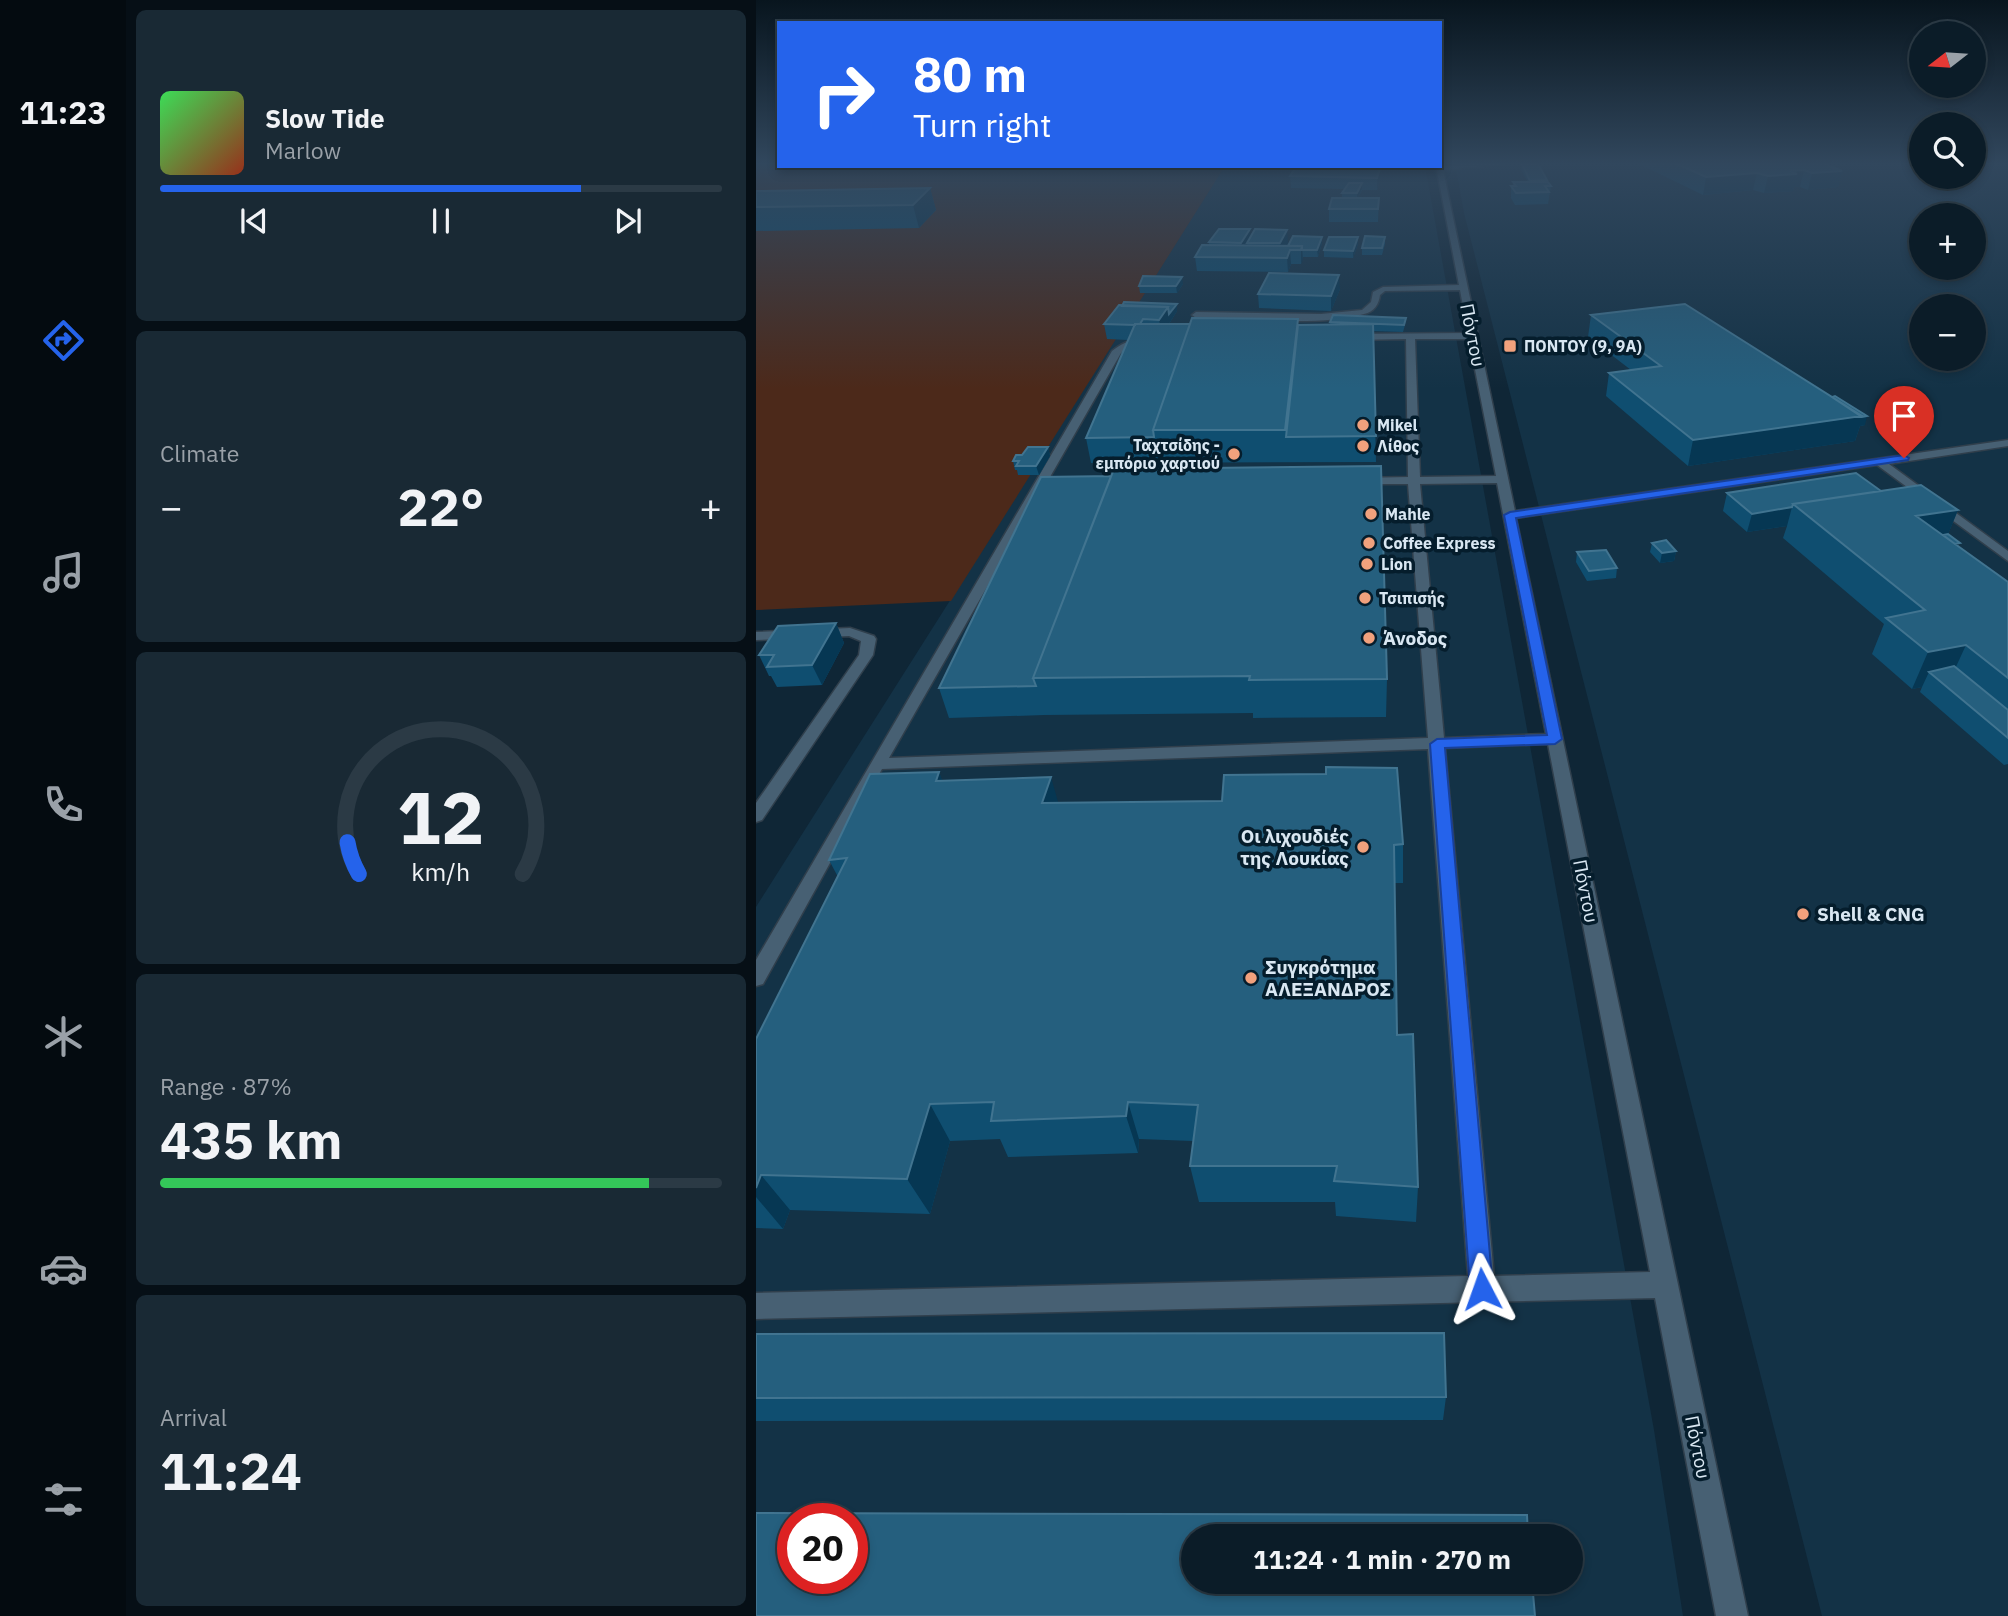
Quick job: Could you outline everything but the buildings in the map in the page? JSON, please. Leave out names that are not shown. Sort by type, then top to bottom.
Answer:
[{"type":"street","name":"Πόντου","points":[[1454,238],[1732,1616]]},
{"type":"street","points":[[1196,315],[1352,314],[1364,312],[1375,303],[1376,294],[1383,289],[1464,287]]},
{"type":"street","points":[[1341,338],[1474,335]]},
{"type":"street","points":[[1410,337],[1414,481],[1482,1289]]},
{"type":"street","points":[[756,978],[877,764],[1048,485],[1117,351],[1130,343],[1162,340]]},
{"type":"street","points":[[1510,515],[2008,443]]},
{"type":"street","points":[[1878,461],[2008,557]]},
{"type":"street","points":[[1345,481],[1502,480]]},
{"type":"street","points":[[756,636],[850,632],[869,639],[866,655],[756,816]]},
{"type":"street","points":[[877,764],[1555,739]]},
{"type":"street","points":[[756,1306],[1665,1284]]},
{"type":"shaded area","points":[[756,238],[1179,238],[951,601],[756,610]]},
{"type":"shaded area","points":[[1179,238],[1438,238],[1654,1430],[1683,1616],[756,1616],[756,907]]},
{"type":"shaded area","points":[[1470,238],[1909,238],[1909,280],[1986,280],[1986,238],[2008,238],[2008,1616],[1822,1616]]},
{"type":"place","name":"ΠΟΝΤΟΥ (9, 9Α)","points":[[1510,346]]},
{"type":"place","name":"Mikel","points":[[1363,425]]},
{"type":"place","name":"Λίθος","points":[[1363,446]]},
{"type":"place","name":"Ταχτσίδης - εμπόριο χαρτιού","points":[[1234,454]]},
{"type":"place","name":"Mahle","points":[[1371,514]]},
{"type":"place","name":"Coffee Express","points":[[1369,543]]},
{"type":"place","name":"Lion","points":[[1367,564]]},
{"type":"place","name":"Τσιπισής","points":[[1365,598]]},
{"type":"place","name":"Άνοδος","points":[[1369,638]]},
{"type":"place","name":"Οι λιχουδιές της Λουκίας","points":[[1363,847]]},
{"type":"place","name":"Shell & CNG","points":[[1803,914]]},
{"type":"place","name":"Συγκρότημα ΑΛΕΞΑΝΔΡΟΣ","points":[[1251,978]]},
{"type":"route","points":[[1482,1289],[1437,744],[1555,739],[1510,515],[1904,458]]}]
